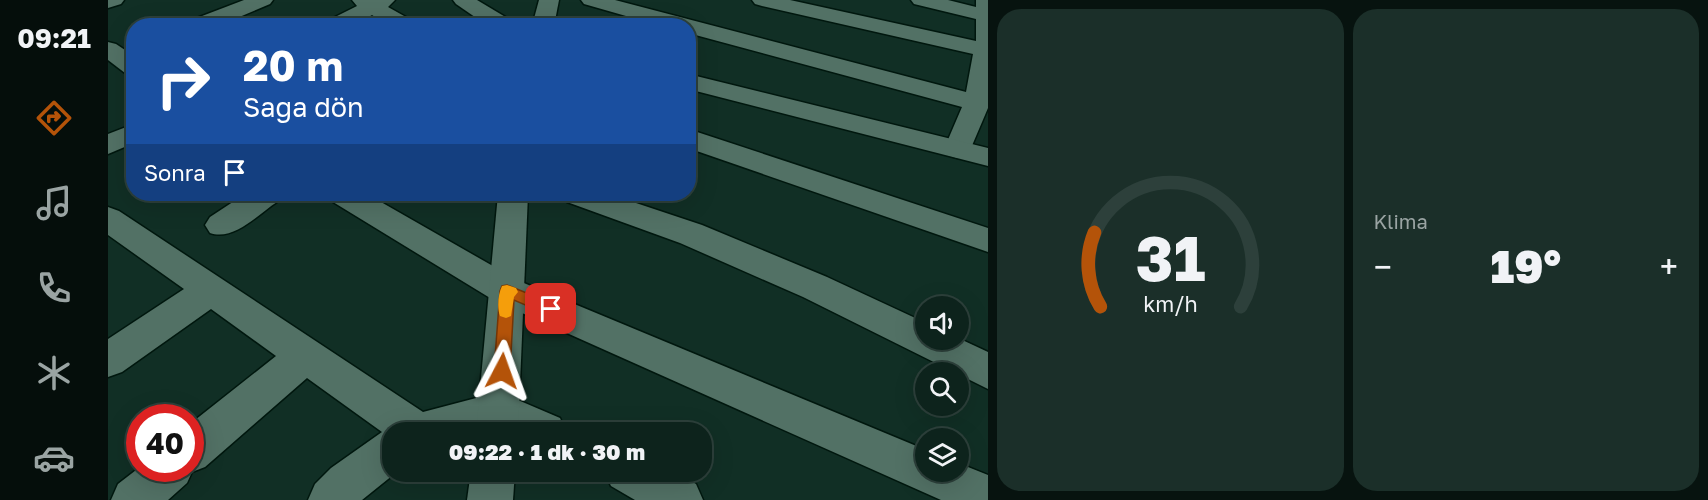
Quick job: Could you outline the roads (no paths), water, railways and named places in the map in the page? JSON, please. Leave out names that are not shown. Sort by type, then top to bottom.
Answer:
[{"type":"street","points":[[108,2],[114,0]]},
{"type":"street","points":[[217,18],[263,0]]},
{"type":"street","points":[[463,0],[491,18]]},
{"type":"street","points":[[545,18],[549,0]]},
{"type":"street","points":[[591,0],[658,18]]},
{"type":"street","points":[[762,0],[985,50]]},
{"type":"street","points":[[921,0],[988,16]]},
{"type":"street","points":[[958,149],[977,103],[988,16],[986,0]]},
{"type":"street","points":[[348,18],[373,2],[394,18]]},
{"type":"street","points":[[696,28],[977,103]]},
{"type":"street","points":[[696,83],[988,157]]},
{"type":"street","points":[[108,145],[126,136]]},
{"type":"street","points":[[696,141],[988,240]]},
{"type":"street","points":[[221,225],[256,201]]},
{"type":"street","points":[[356,201],[507,291],[988,498]]},
{"type":"street","points":[[498,421],[513,201]]},
{"type":"street","points":[[598,201],[691,234],[816,287],[988,371]]},
{"type":"street","points":[[114,232],[209,291],[402,422]]},
{"type":"street","points":[[108,360],[209,291]]},
{"type":"street","points":[[204,440],[305,356]]},
{"type":"street","points":[[331,500],[347,484],[382,457]]},
{"type":"street","points":[[134,500],[155,482]]},
{"type":"street","points":[[490,500],[492,482]]},
{"type":"street","points":[[646,482],[680,500]]}]
